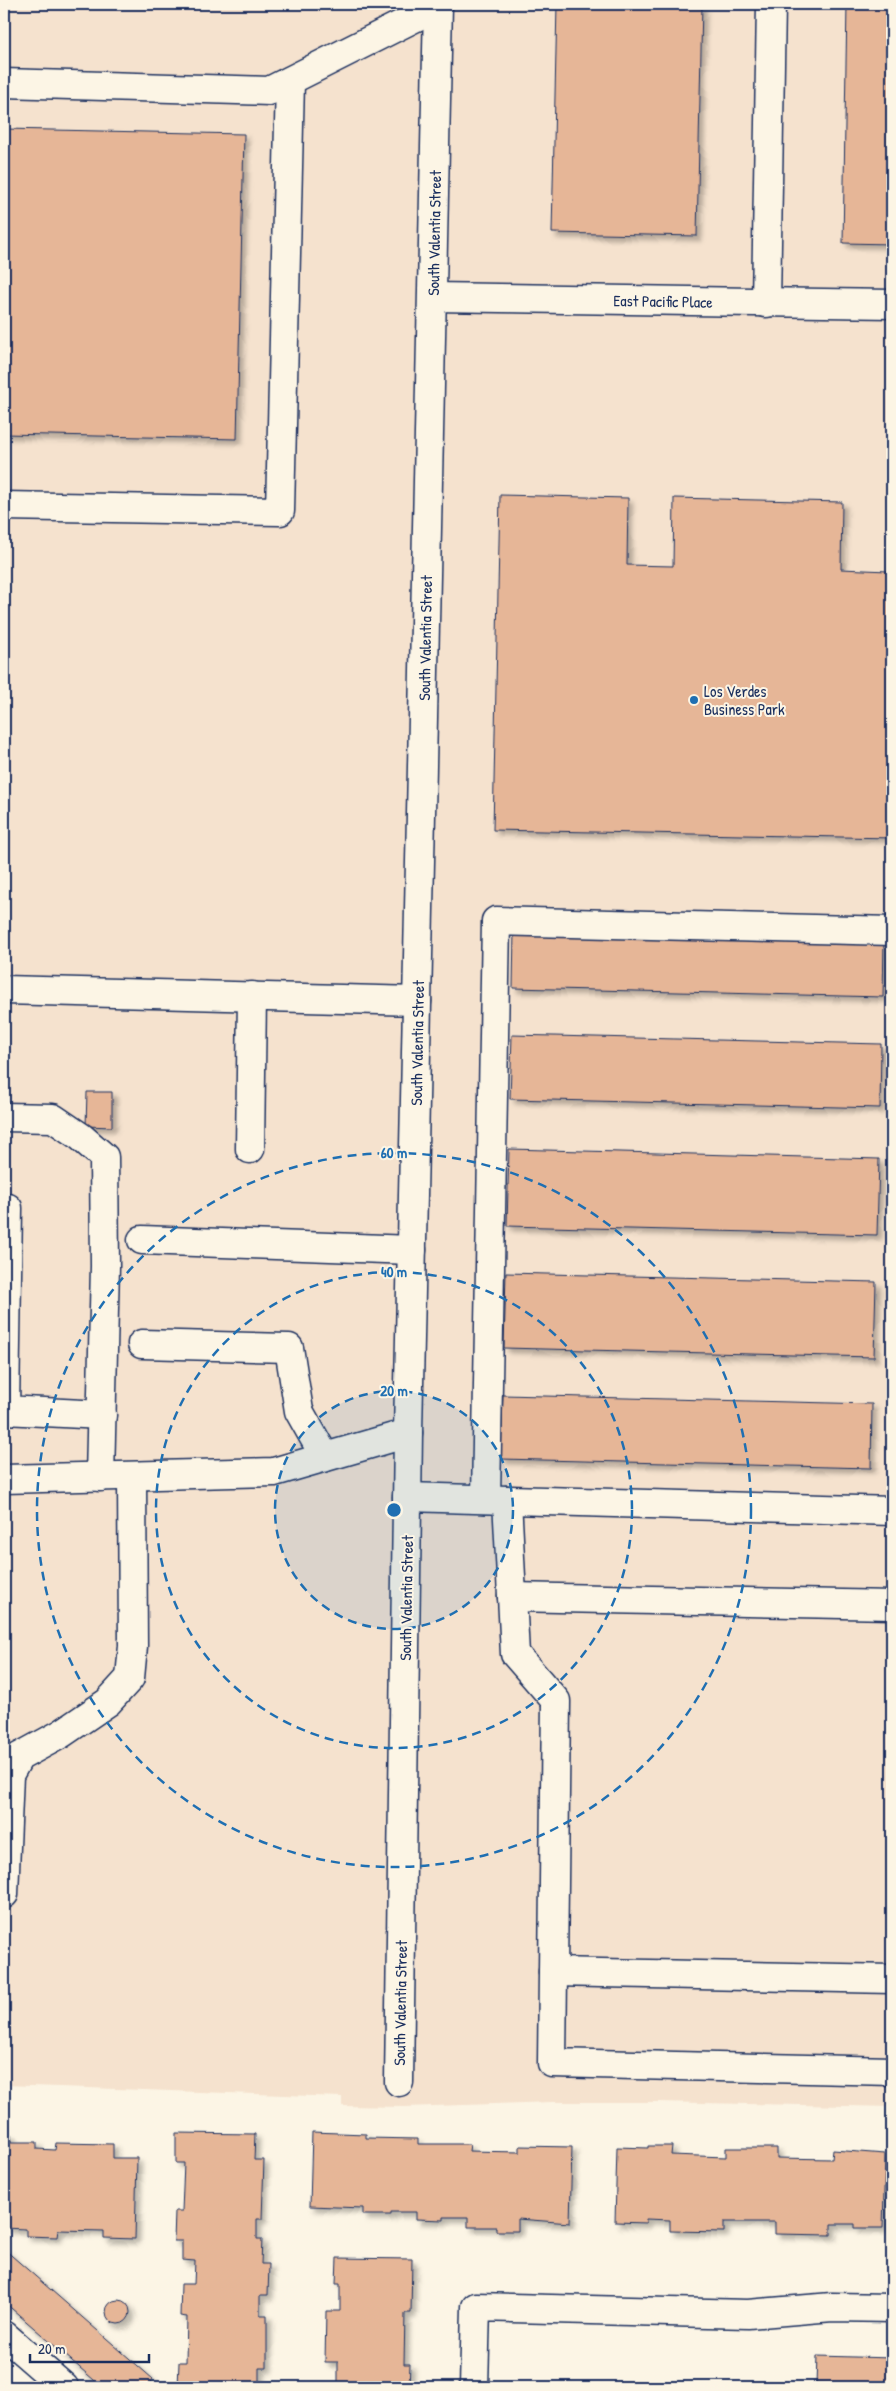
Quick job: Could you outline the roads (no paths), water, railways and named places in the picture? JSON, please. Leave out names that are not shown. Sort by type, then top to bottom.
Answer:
[{"type":"street","points":[[766,303],[770,4]]},
{"type":"street","points":[[4,83],[269,91],[438,5]]},
{"type":"street","name":"South Valentia Street","points":[[399,2082],[408,1433],[438,5]]},
{"type":"street","points":[[4,506],[280,511],[290,81]]},
{"type":"street","name":"East Pacific Place","points":[[433,297],[892,304]]},
{"type":"street","points":[[892,931],[496,921],[497,1499],[512,1598],[515,1654],[556,1701],[552,2063],[892,2071]]},
{"type":"street","points":[[4,990],[418,1001]]},
{"type":"street","points":[[250,1149],[252,996]]},
{"type":"street","points":[[4,1116],[52,1118],[81,1137],[104,1157],[100,1477]]},
{"type":"street","points":[[8,1208],[5,1410],[102,1415]]},
{"type":"street","points":[[142,1240],[412,1250]]},
{"type":"street","points":[[142,1344],[289,1348],[299,1411],[325,1458]]},
{"type":"street","points":[[4,1479],[274,1472],[408,1433]]},
{"type":"street","points":[[4,1894],[9,1775],[19,1757],[61,1734],[108,1702],[130,1678],[133,1646],[132,1476]]},
{"type":"street","points":[[407,1496],[892,1511]]},
{"type":"street","points":[[512,1598],[892,1605]]},
{"type":"street","points":[[553,1972],[892,1979]]},
{"type":"street","points":[[474,2387],[476,2307],[748,2314],[832,2307],[892,2308]]},
{"type":"street","points":[[4,2335],[64,2387]]},
{"type":"place","name":"Los Verdes Business Park","points":[[694,700]]}]
